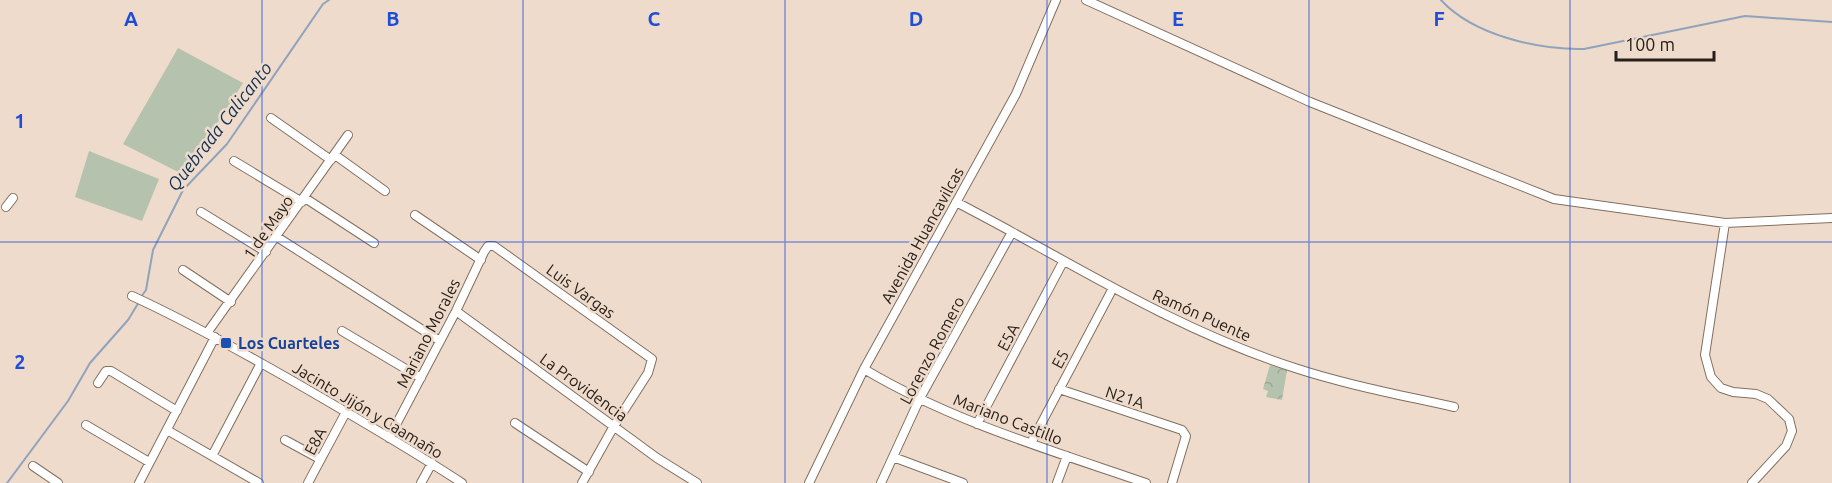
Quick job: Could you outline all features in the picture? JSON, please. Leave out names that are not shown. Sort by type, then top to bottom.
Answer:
[{"type":"street","name":"Avenida Huancavilcas","points":[[809,483],[864,369],[1016,94],[1056,0]]},
{"type":"street","points":[[1086,0],[1310,102],[1554,199],[1725,224],[1832,218]]},
{"type":"street","points":[[271,118],[385,191]]},
{"type":"street","name":"1 de Mayo","points":[[141,482],[149,462],[177,411],[211,335],[231,302],[348,135]]},
{"type":"street","points":[[234,162],[374,243]]},
{"type":"street","points":[[6,207],[13,198]]},
{"type":"street","name":"Ramón Puente","points":[[956,202],[1063,262],[1175,320],[1227,343],[1293,368],[1346,383],[1454,407]]},
{"type":"street","points":[[201,212],[266,252]]},
{"type":"street","points":[[415,215],[481,260]]},
{"type":"street","points":[[1725,224],[1705,355],[1711,377],[1721,388],[1756,394],[1768,399],[1789,419],[1792,431],[1786,446],[1752,483]]},
{"type":"street","name":"Lorenzo Romero","points":[[881,483],[920,398],[1012,232]]},
{"type":"street","points":[[277,237],[440,341]]},
{"type":"street","name":"Mariano Morales","points":[[389,438],[488,246],[494,246]]},
{"type":"street","name":"Luis Vargas","points":[[494,246],[652,359],[648,373],[614,426]]},
{"type":"street","name":"E5A","points":[[977,424],[1063,262]]},
{"type":"street","points":[[183,270],[231,302]]},
{"type":"street","name":"E5","points":[[1031,443],[1113,288]]},
{"type":"street","name":"Jacinto Jijón y Caamaño","points":[[135,298],[211,335],[261,363],[462,483]]},
{"type":"street","name":"La Providencia","points":[[456,311],[657,458],[697,483]]},
{"type":"street","points":[[342,331],[421,378]]},
{"type":"street","points":[[212,456],[261,363]]},
{"type":"street","name":"Mariano Castillo","points":[[864,369],[977,424],[1146,483]]},
{"type":"street","points":[[98,383],[106,371],[111,370],[177,411]]},
{"type":"street","name":"N21A","points":[[1059,389],[1182,430],[1186,436],[1172,483]]},
{"type":"street","name":"E8A","points":[[308,483],[346,412]]},
{"type":"street","points":[[515,423],[589,472]]},
{"type":"street","points":[[86,425],[149,462]]},
{"type":"street","points":[[582,483],[614,426]]},
{"type":"street","points":[[167,430],[259,483]]},
{"type":"street","points":[[285,440],[320,459]]},
{"type":"street","points":[[1057,483],[1067,456]]},
{"type":"street","points":[[893,457],[963,483]]},
{"type":"street","points":[[421,483],[432,463]]},
{"type":"street","points":[[33,466],[58,483]]},
{"type":"green space","points":[[178,48],[243,83],[184,175],[123,144]]},
{"type":"green space","points":[[89,151],[159,179],[142,221],[75,197]]},
{"type":"green space","points":[[1270,365],[1287,370],[1282,400],[1266,397],[1268,391],[1263,389]]},
{"type":"waterway","name":"Quebrada Calicanto","points":[[141,297],[146,290],[153,250],[183,190],[227,144],[323,4],[329,0]]},
{"type":"waterway","name":"Quebrada Calicanto","points":[[1441,0],[1470,23],[1488,31],[1527,43],[1566,49],[1584,49],[1745,16],[1832,22]]},
{"type":"waterway","name":"Quebrada Calicanto","points":[[7,483],[68,401],[90,363],[128,320],[139,302]]},
{"type":"place","name":"Los Cuarteles","points":[[226,343]]}]
